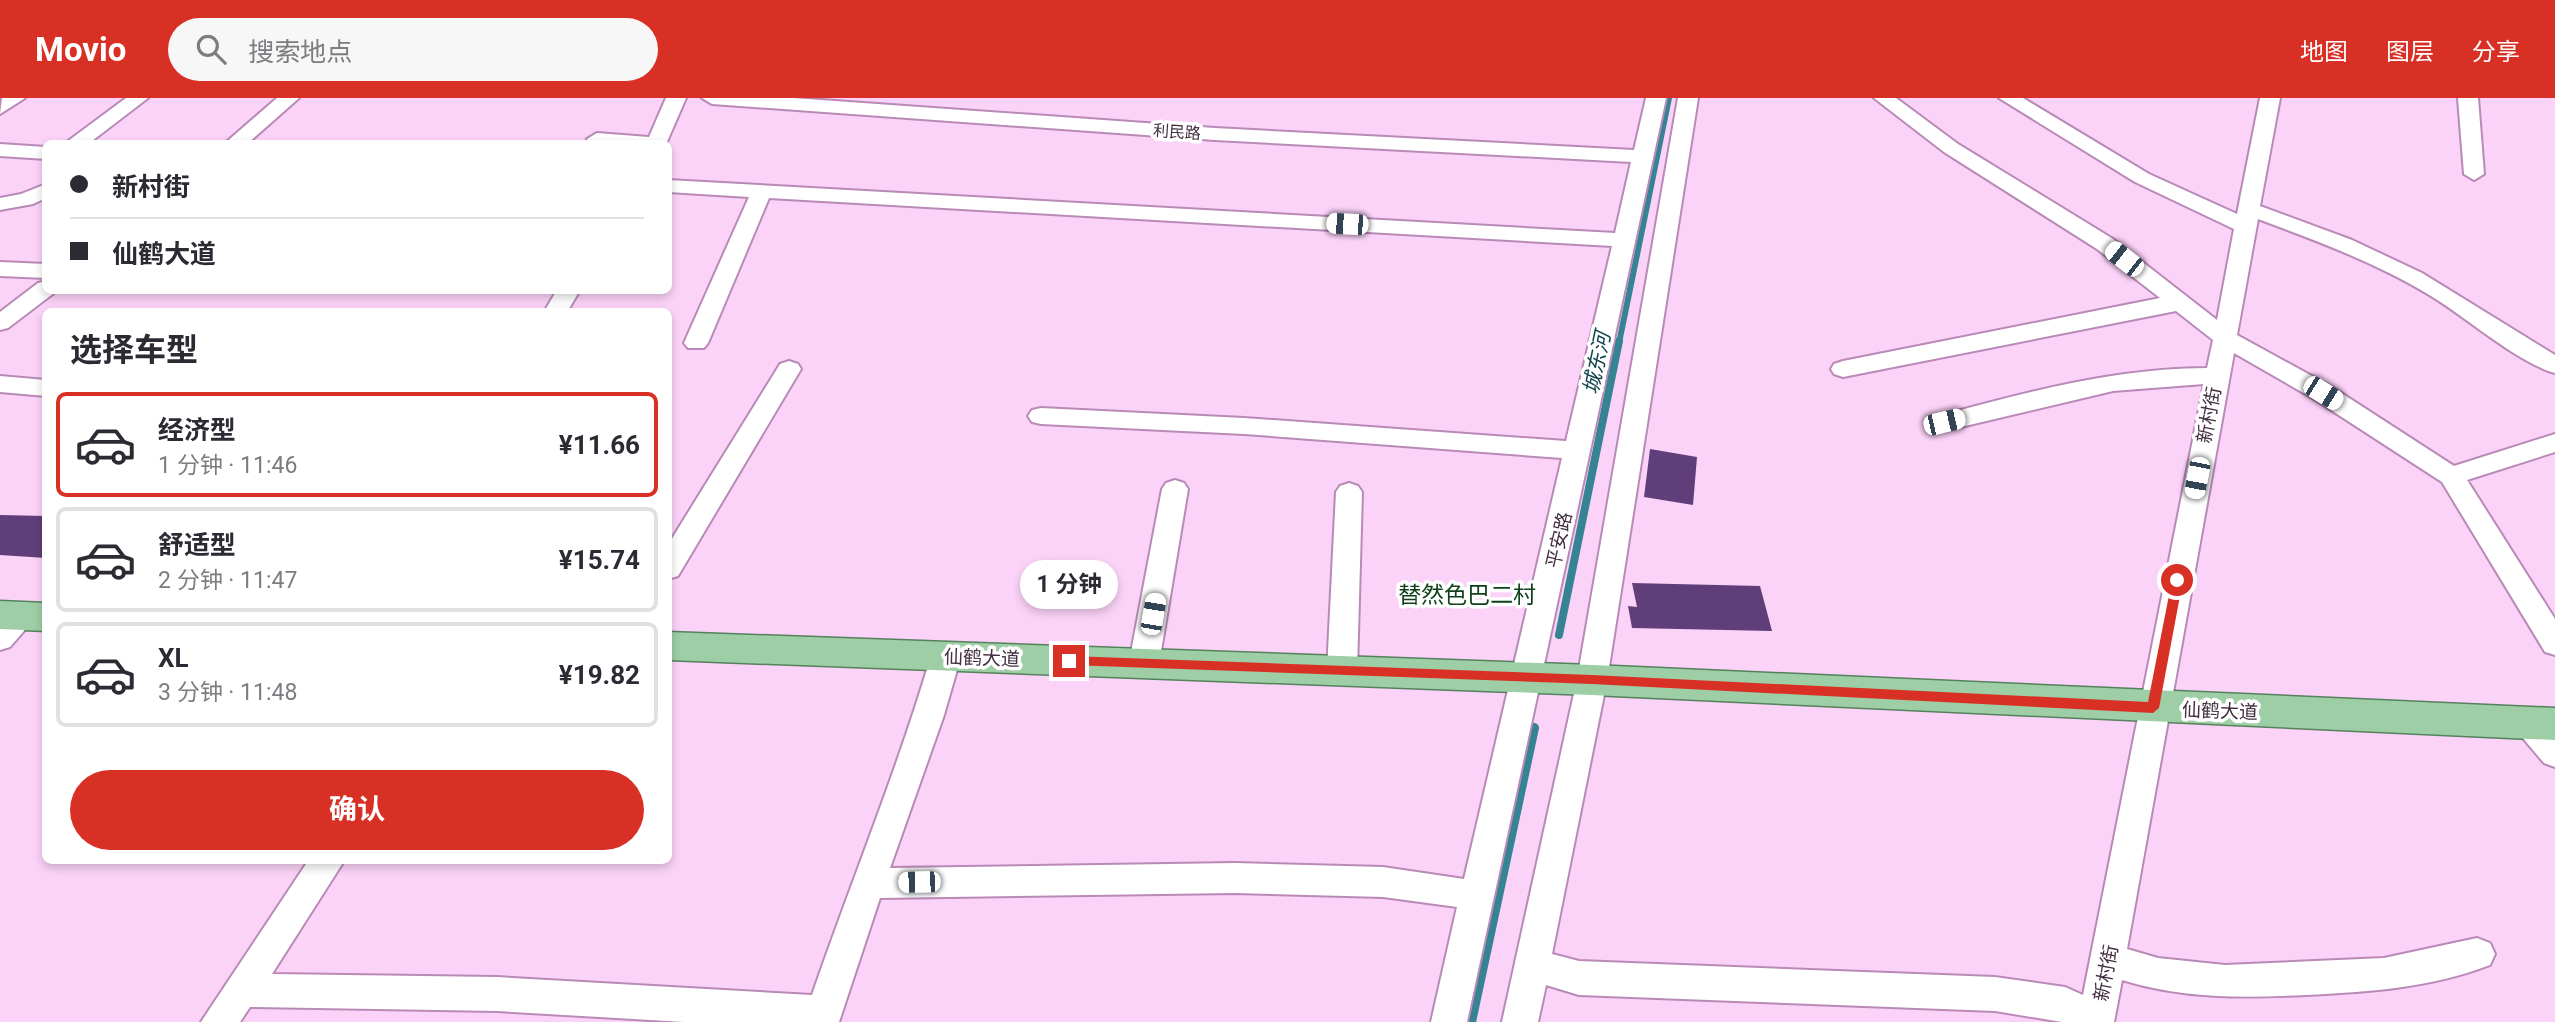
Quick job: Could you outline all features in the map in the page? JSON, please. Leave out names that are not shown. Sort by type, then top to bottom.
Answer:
[{"type":"main road","name":"仙鹤大道","points":[[672,646],[1528,677],[2540,724]]},
{"type":"street","points":[[0,108],[15,98]]},
{"type":"street","points":[[80,140],[138,98]]},
{"type":"street","points":[[239,140],[289,98]]},
{"type":"street","points":[[657,140],[676,98]]},
{"type":"street","name":"利民路","points":[[712,98],[1175,132],[1643,157]]},
{"type":"street","name":"平安路","points":[[1448,1022],[1579,452],[1656,98]]},
{"type":"street","points":[[1520,1022],[1592,680],[1688,98]]},
{"type":"street","points":[[1884,98],[1951,148],[2105,244],[2224,337],[2346,407],[2451,476],[2555,644]]},
{"type":"street","points":[[2009,98],[2142,178],[2247,218],[2337,241],[2394,268],[2438,291],[2555,365]]},
{"type":"street","name":"新村街","points":[[2096,1022],[2270,98]]},
{"type":"street","points":[[2468,98],[2474,174]]},
{"type":"street","points":[[597,139],[612,140]]},
{"type":"street","points":[[0,150],[42,153]]},
{"type":"street","points":[[672,186],[1626,240]]},
{"type":"street","points":[[696,342],[762,191]]},
{"type":"street","points":[[0,204],[26,200],[42,192]]},
{"type":"street","points":[[0,269],[42,271]]},
{"type":"street","points":[[0,323],[42,291]]},
{"type":"street","points":[[1843,369],[2003,335],[2181,303]]},
{"type":"street","points":[[672,562],[789,369]]},
{"type":"street","points":[[1944,422],[2130,381],[2182,375],[2216,376]]},
{"type":"street","points":[[0,384],[42,388]]},
{"type":"street","points":[[1041,416],[1244,426],[1579,452]]},
{"type":"street","points":[[2451,476],[2555,443]]},
{"type":"street","points":[[1144,663],[1175,489]]},
{"type":"street","points":[[1342,671],[1349,492]]},
{"type":"street","points":[[240,990],[511,995],[823,1018],[867,883],[929,715],[946,656]]},
{"type":"street","points":[[2540,724],[2555,754]]},
{"type":"street","points":[[219,1022],[325,864]]},
{"type":"street","points":[[867,883],[1229,877],[1400,883],[1444,887],[1477,897]]},
{"type":"street","points":[[2109,960],[2158,975],[2225,982],[2384,975],[2477,954]]},
{"type":"street","points":[[1532,965],[1579,978],[1994,994],[2066,1004],[2096,1022]]},
{"type":"building","points":[[1650,449],[1697,457],[1693,505],[1644,497]]},
{"type":"building","points":[[0,515],[42,516],[42,558],[0,555]]},
{"type":"building","points":[[1632,583],[1760,586],[1772,631],[1632,628],[1628,606],[1637,607]]},
{"type":"waterway","name":"城东河","points":[[1619,343],[1669,98]]},
{"type":"waterway","name":"城东河","points":[[1559,635],[1619,341]]},
{"type":"waterway","points":[[1471,1022],[1534,728]]},
{"type":"district","name":"替然色巴二村","points":[[1467,595]]},
{"type":"route","points":[[1069,661],[1592,680],[2153,708],[2177,580]]}]
